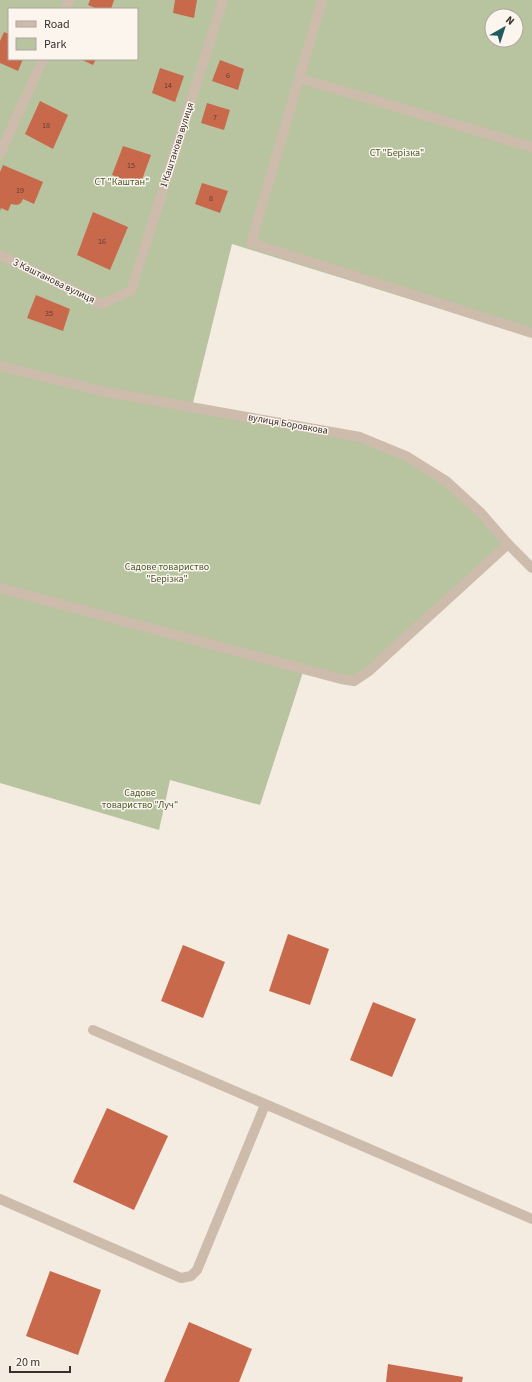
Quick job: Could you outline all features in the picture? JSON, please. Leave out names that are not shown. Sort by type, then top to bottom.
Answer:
[{"type":"street","name":"1 Каштанова вулиця","points":[[131,291],[224,0]]},
{"type":"street","points":[[322,0],[250,243],[532,334]]},
{"type":"street","points":[[0,154],[43,60]]},
{"type":"street","points":[[299,78],[532,147]]},
{"type":"street","name":"3 Каштанова вулиця","points":[[0,255],[101,304],[131,291]]},
{"type":"street","name":"вулиця Боровкова","points":[[0,366],[106,392],[360,437],[406,456],[446,481],[481,513],[508,544],[532,568]]},
{"type":"street","points":[[0,588],[341,679],[354,681],[369,672],[508,544]]},
{"type":"street","points":[[93,1030],[532,1219]]},
{"type":"street","points":[[0,1199],[181,1278],[192,1276],[197,1270],[265,1105]]},
{"type":"green space","points":[[0,0],[532,0],[532,337],[232,244],[192,407],[360,437],[446,481],[508,544],[354,681],[304,669],[260,805],[170,780],[159,830],[0,783]]},
{"type":"building","points":[[90,0],[114,0],[111,8],[95,8],[88,5]]},
{"type":"building","points":[[175,0],[197,0],[194,18],[173,13]]},
{"type":"building","points":[[4,32],[8,34],[8,60],[23,60],[18,71],[0,63],[0,41]]},
{"type":"building","points":[[82,60],[96,60],[93,65]]},
{"type":"building","points":[[220,60],[244,69],[238,90],[212,81]]},
{"type":"building","points":[[160,68],[184,76],[175,102],[152,93]]},
{"type":"building","points":[[40,101],[68,115],[53,149],[25,134]]},
{"type":"building","points":[[207,103],[230,110],[224,130],[201,123]]},
{"type":"building","points":[[123,146],[151,155],[140,185],[112,175]]},
{"type":"building","points":[[3,165],[43,182],[34,204],[23,199],[21,203],[17,205],[11,204],[8,211],[1,208],[0,211],[0,172]]},
{"type":"building","points":[[202,183],[228,191],[220,213],[195,204]]},
{"type":"building","points":[[93,212],[128,227],[110,270],[77,255]]},
{"type":"building","points":[[36,295],[70,309],[63,331],[27,318]]},
{"type":"building","points":[[288,934],[329,949],[310,1005],[269,991]]},
{"type":"building","points":[[183,945],[225,962],[203,1018],[161,1001]]},
{"type":"building","points":[[373,1002],[416,1019],[392,1077],[350,1060]]},
{"type":"building","points":[[107,1108],[168,1136],[134,1210],[73,1182]]},
{"type":"building","points":[[50,1271],[101,1290],[78,1355],[26,1336]]},
{"type":"building","points":[[189,1322],[252,1349],[239,1382],[164,1382]]},
{"type":"building","points":[[388,1364],[463,1377],[462,1382],[386,1382]]},
{"type":"park label","name":"СТ \"Берізка\"","points":[[397,153]]},
{"type":"park label","name":"СТ \"Каштан\"","points":[[122,182]]},
{"type":"park label","name":"Садове товариство \"Берізка\"","points":[[167,572]]},
{"type":"park label","name":"Садове товариство \"Луч\"","points":[[140,798]]}]
